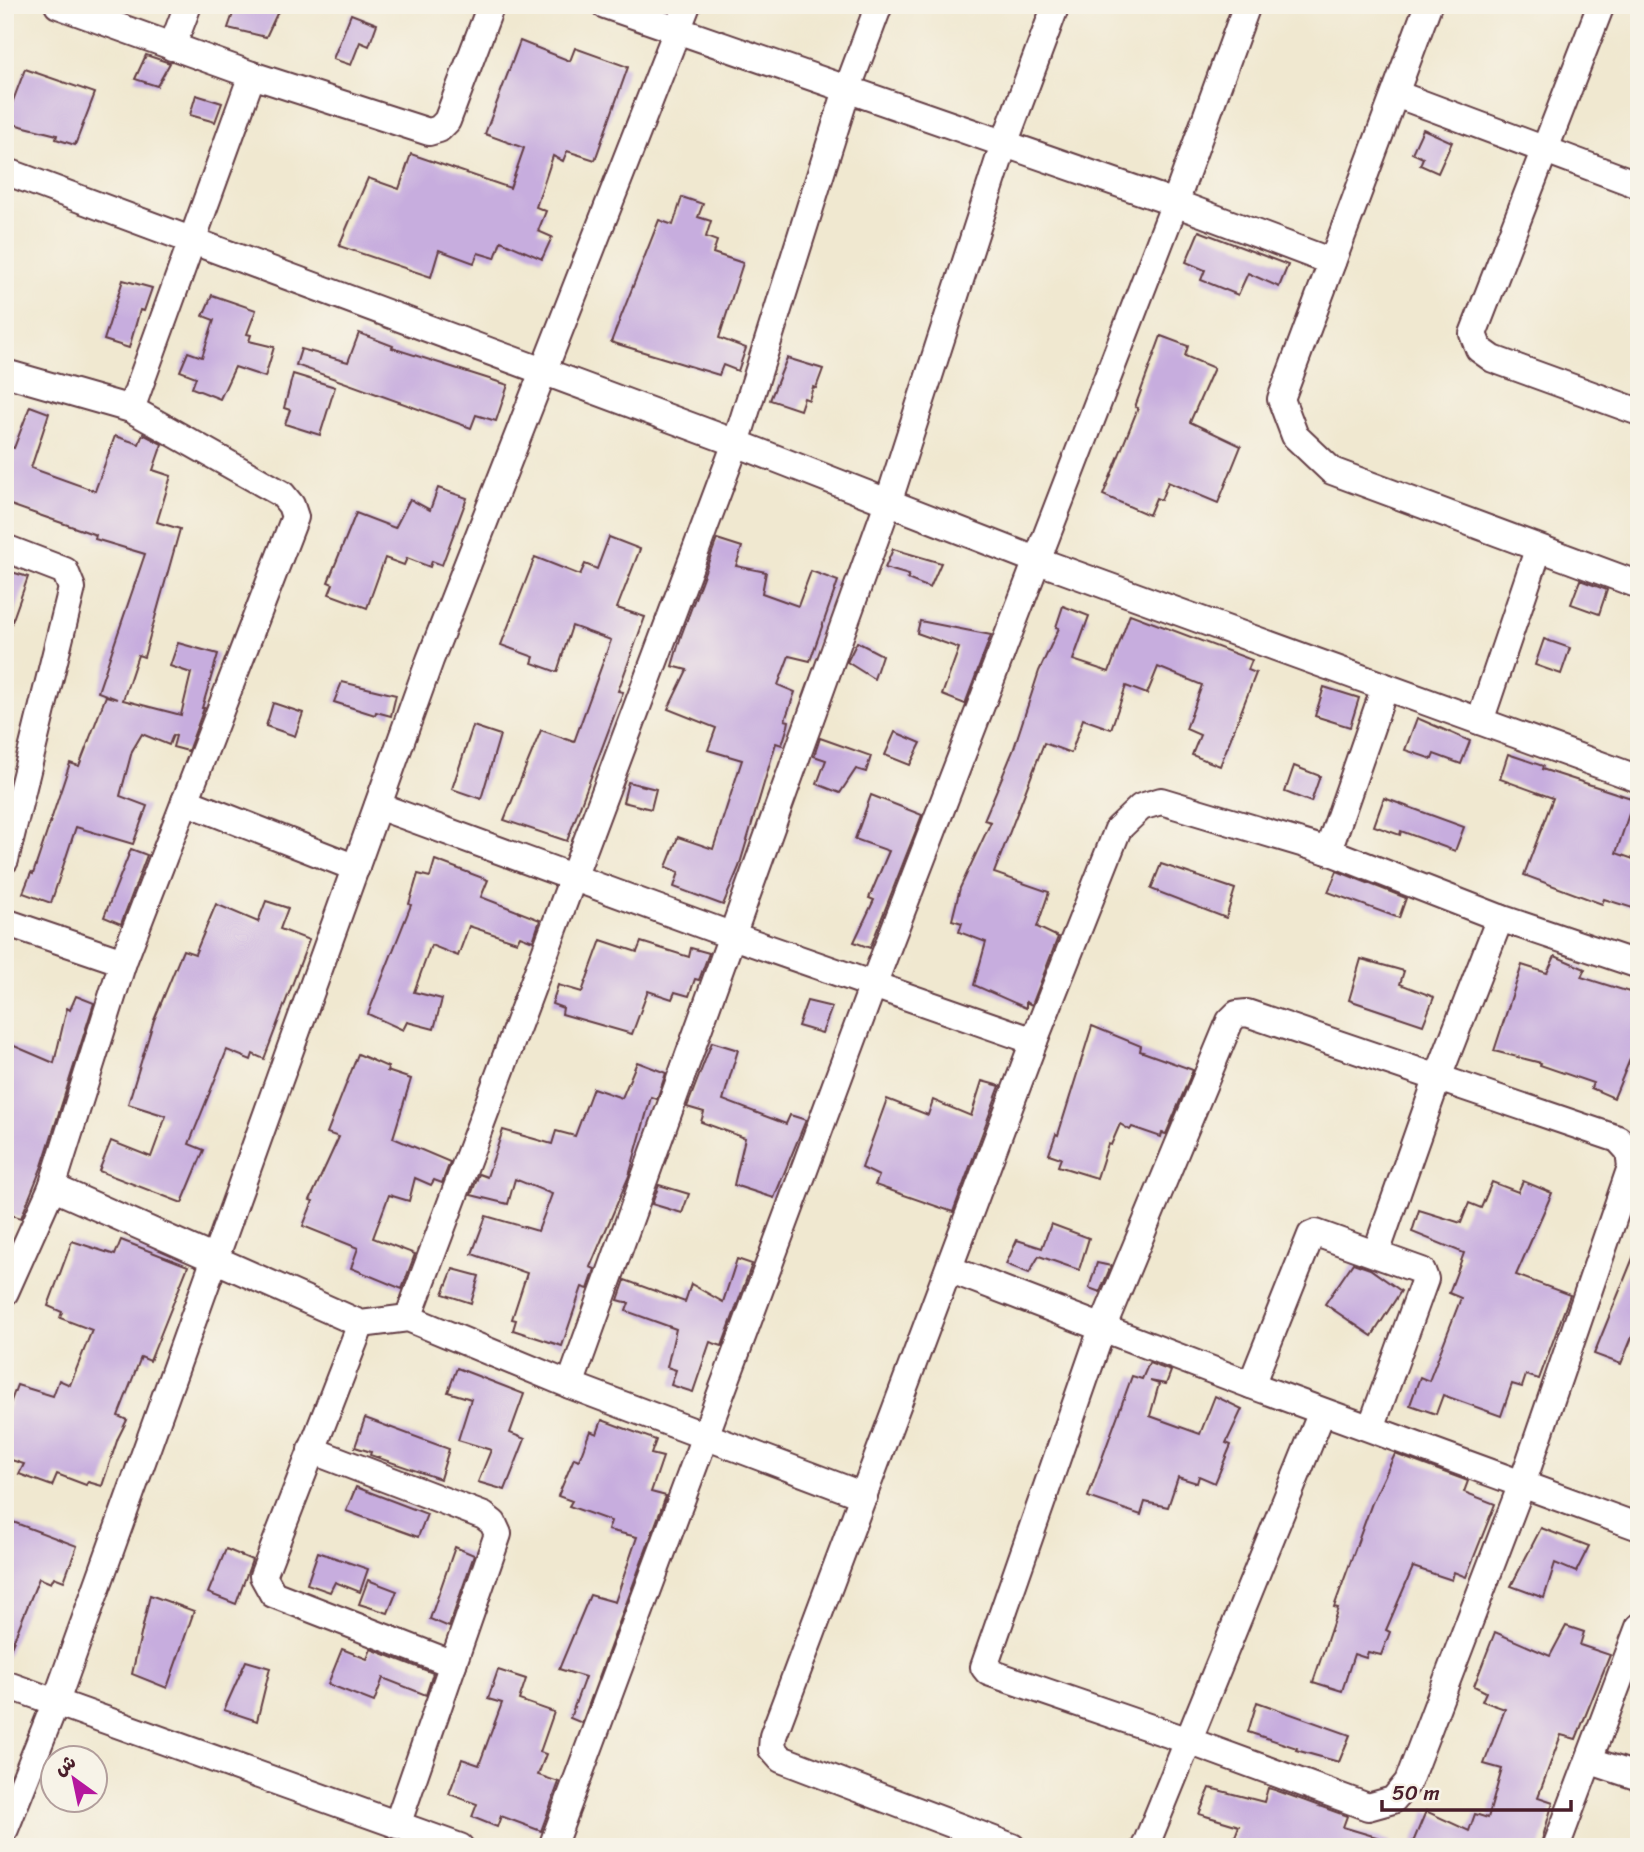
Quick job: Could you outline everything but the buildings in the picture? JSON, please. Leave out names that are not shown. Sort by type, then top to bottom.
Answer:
[{"type":"street","points":[[172,47],[188,5]]},
{"type":"street","points":[[72,7],[172,47],[429,132],[439,129],[447,121],[491,5]]},
{"type":"street","points":[[605,5],[1175,203],[1332,262]]},
{"type":"street","points":[[5,1829],[55,1704],[430,660],[687,5]]},
{"type":"street","points":[[408,1318],[736,443],[847,90],[879,5]]},
{"type":"street","points":[[570,1385],[888,503],[1004,144],[1056,5]]},
{"type":"street","points":[[552,1847],[873,985],[1175,203],[1247,5]]},
{"type":"street","points":[[1428,5],[1281,399],[1295,436],[1332,471],[1538,550],[1639,585]]},
{"type":"street","points":[[1601,5],[1472,334],[1479,349],[1493,359],[1639,412]]},
{"type":"street","points":[[131,409],[195,240],[252,75]]},
{"type":"street","points":[[1396,94],[1639,185]]},
{"type":"street","points":[[5,170],[736,443],[1036,560],[1639,779]]},
{"type":"street","points":[[5,373],[131,409],[282,494],[295,517],[123,962],[52,1187],[5,1292]]},
{"type":"street","points":[[5,548],[65,571],[72,588],[5,860]]},
{"type":"street","points":[[1480,721],[1538,550]]},
{"type":"street","points":[[1328,851],[1385,687]]},
{"type":"street","points":[[185,801],[356,868]]},
{"type":"street","points":[[1012,1847],[963,1838],[781,1759],[772,1749],[773,1736],[1034,1041],[1118,829],[1141,807],[1161,801],[1328,851],[1500,918],[1639,965]]},
{"type":"street","points":[[378,806],[733,936],[1034,1041]]},
{"type":"street","points":[[1376,1253],[1438,1077],[1500,918]]},
{"type":"street","points":[[5,922],[123,962]]},
{"type":"street","points":[[1247,1013],[1438,1077],[1618,1139],[1629,1151],[1631,1167],[1522,1484],[1408,1782],[1393,1800],[1368,1807],[1186,1740],[988,1672],[984,1667],[1103,1326],[1230,1021],[1237,1014],[1247,1013]]},
{"type":"street","points":[[52,1187],[360,1324],[408,1318],[570,1385],[864,1496]]},
{"type":"street","points":[[1251,1385],[1311,1235],[1315,1233],[1376,1253],[1422,1271],[1425,1279],[1370,1428]]},
{"type":"street","points":[[949,1269],[1322,1412],[1639,1527]]},
{"type":"street","points":[[360,1324],[263,1576],[273,1594],[453,1664]]},
{"type":"street","points":[[1145,1847],[1186,1740],[1322,1412]]},
{"type":"street","points":[[311,1450],[484,1516],[493,1523],[498,1534],[397,1825]]},
{"type":"street","points":[[1556,1847],[1591,1761],[1639,1627]]},
{"type":"street","points":[[5,1684],[460,1847]]},
{"type":"street","points":[[1591,1761],[1639,1777]]}]
